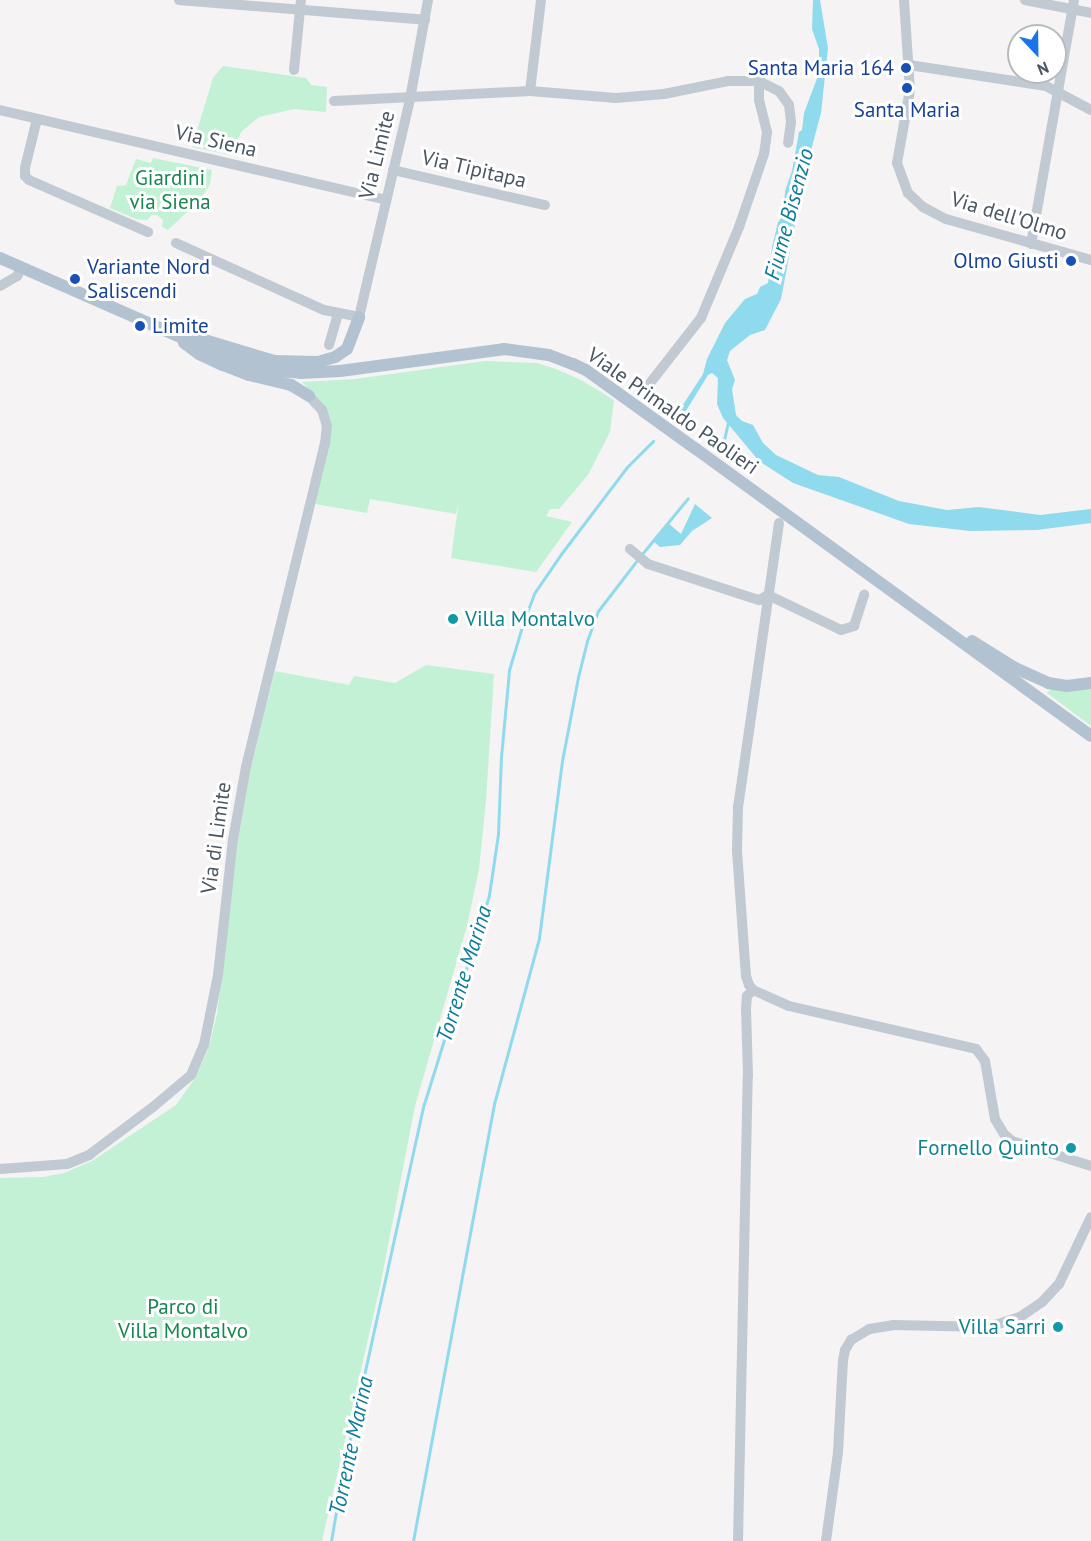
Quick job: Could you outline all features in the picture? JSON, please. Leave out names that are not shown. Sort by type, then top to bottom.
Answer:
[{"type":"main road","name":"Viale Primaldo Paolieri","points":[[0,258],[241,362],[290,373],[340,371],[504,349],[549,355],[586,370],[1091,736]]},
{"type":"main road","points":[[177,335],[199,338],[274,361],[308,363],[327,360],[344,352],[352,340],[359,317]]},
{"type":"main road","points":[[177,335],[199,354],[241,372],[291,385],[309,396]]},
{"type":"main road","points":[[938,624],[971,640],[1015,669],[1048,683],[1067,686],[1091,683]]},
{"type":"street","points":[[179,0],[301,5],[425,20]]},
{"type":"street","points":[[334,101],[411,99],[428,0]]},
{"type":"street","points":[[530,91],[542,0]]},
{"type":"street","points":[[904,0],[909,65],[1046,86],[1091,110]]},
{"type":"street","points":[[1025,0],[1073,5],[1091,14]]},
{"type":"street","points":[[294,70],[301,5]]},
{"type":"street","points":[[1031,244],[1073,5]]},
{"type":"street","name":"Via dell'Olmo","points":[[909,65],[909,96],[897,163],[904,188],[919,204],[946,219],[1091,260]]},
{"type":"street","name":"Via Limite","points":[[359,317],[411,99],[474,92],[530,91],[616,98],[664,94],[728,81],[759,81]]},
{"type":"street","points":[[647,387],[701,318],[740,227],[764,154],[767,132],[759,100],[759,81],[770,84],[786,97],[791,115],[788,143]]},
{"type":"street","name":"Via Siena","points":[[0,110],[386,200]]},
{"type":"street","points":[[37,119],[25,176],[35,183],[148,232]]},
{"type":"street","name":"Via Tipitapa","points":[[393,170],[545,205]]},
{"type":"street","points":[[176,243],[324,310],[359,317]]},
{"type":"street","points":[[0,286],[17,276],[22,268]]},
{"type":"street","points":[[329,345],[338,313]]},
{"type":"street","name":"Via di Limite","points":[[0,1169],[67,1164],[89,1155],[153,1107],[190,1075],[204,1045],[218,975],[233,840],[246,767],[325,444],[327,426],[322,410],[309,396]]},
{"type":"street","points":[[779,523],[738,806],[737,851],[746,976],[753,990],[789,1006],[976,1049],[985,1061],[994,1119],[1004,1134],[1012,1141],[1091,1166]]},
{"type":"street","points":[[630,549],[648,564],[759,600],[768,595]]},
{"type":"street","points":[[768,595],[841,630],[854,626],[864,595]]},
{"type":"street","points":[[738,1541],[748,1096],[746,1010],[747,996],[753,990]]},
{"type":"street","points":[[826,1541],[838,1452],[843,1361],[850,1340],[869,1329],[893,1325],[985,1328],[1020,1317],[1042,1302],[1059,1284],[1068,1270],[1091,1217]]},
{"type":"green space","points":[[223,66],[306,78],[311,85],[327,87],[326,112],[294,109],[259,117],[241,132],[231,155],[192,147],[213,78]]},
{"type":"green space","name":"Giardini via Siena","points":[[153,158],[212,170],[210,184],[200,200],[168,230],[162,227],[163,220],[157,215],[152,215],[147,220],[136,219],[110,208],[117,186],[126,185],[136,159],[151,163]]},
{"type":"green space","points":[[485,361],[537,363],[581,380],[614,400],[610,432],[588,475],[559,509],[550,509],[546,516],[572,522],[536,572],[451,558],[459,500],[456,514],[370,499],[367,513],[315,504],[327,440],[314,394],[302,382],[355,379]]},
{"type":"green space","name":"Parco di Villa Montalvo","points":[[426,665],[494,674],[479,869],[467,926],[415,1106],[381,1282],[322,1541],[0,1541],[0,1178],[43,1177],[64,1173],[92,1161],[176,1105],[195,1078],[209,1047],[217,1014],[238,841],[251,768],[275,671],[349,685],[354,676],[395,683]]},
{"type":"green space","points":[[1091,689],[1091,726],[1047,693],[1050,690]]},
{"type":"water","name":"Fiume Bisenzio","points":[[813,0],[820,0],[828,48],[821,113],[805,173],[781,299],[765,330],[750,335],[730,351],[727,360],[735,380],[732,389],[736,415],[742,421],[753,425],[763,443],[776,455],[818,475],[839,477],[899,501],[947,510],[979,507],[1040,515],[1091,509],[1091,523],[1037,530],[970,531],[909,524],[793,483],[759,461],[723,418],[717,404],[718,378],[712,373],[708,375],[681,419],[675,417],[703,374],[707,359],[725,323],[745,299],[757,294],[760,287],[768,283],[772,247],[778,222],[783,216],[785,191],[792,171],[799,132],[802,130],[804,113],[819,73],[819,49],[812,29]]},
{"type":"water","points":[[695,504],[712,518],[692,531],[680,545],[660,547],[653,541],[668,523],[681,534]]},
{"type":"waterway","points":[[723,444],[728,423]]},
{"type":"waterway","name":"Torrente Marina","points":[[331,1541],[343,1471],[424,1104],[489,895],[498,834],[501,757],[509,670],[535,592],[627,467],[653,441]]},
{"type":"waterway","points":[[642,554],[688,498]]},
{"type":"waterway","points":[[413,1541],[494,1104],[539,938],[562,761],[578,677],[587,641],[598,611],[638,559]]},
{"type":"place","name":"Santa Maria 164","points":[[906,68]]},
{"type":"place","name":"Santa Maria","points":[[907,88]]},
{"type":"place","name":"Olmo Giusti","points":[[1071,261]]},
{"type":"place","name":"Variante Nord Saliscendi","points":[[75,279]]},
{"type":"place","name":"Limite","points":[[140,326]]},
{"type":"place","name":"Villa Montalvo","points":[[453,619]]},
{"type":"place","name":"Fornello Quinto","points":[[1071,1148]]},
{"type":"place","name":"Villa Sarri","points":[[1058,1327]]}]
